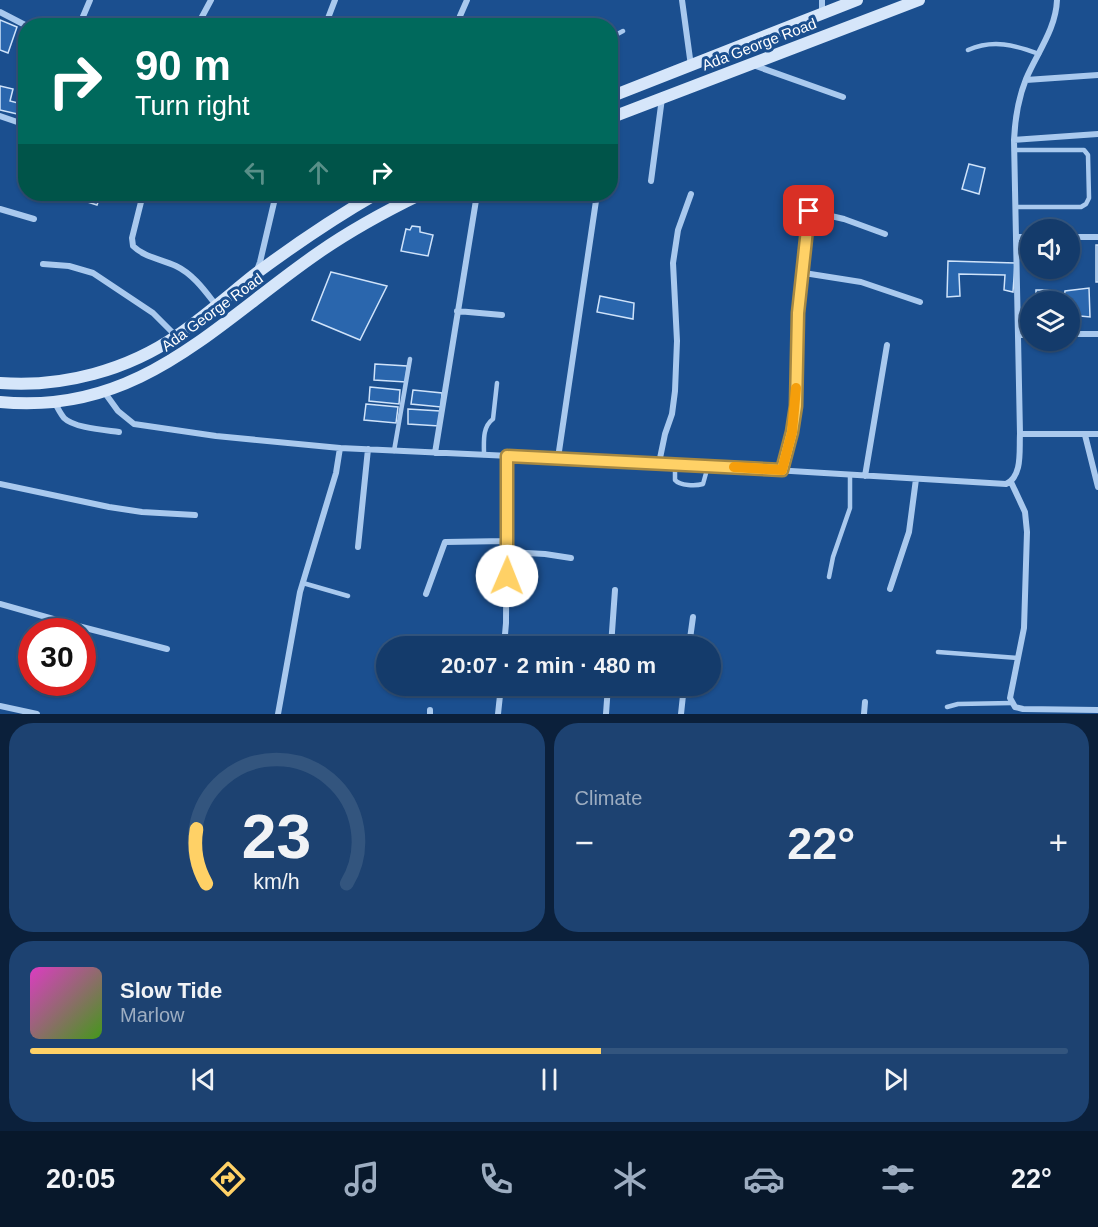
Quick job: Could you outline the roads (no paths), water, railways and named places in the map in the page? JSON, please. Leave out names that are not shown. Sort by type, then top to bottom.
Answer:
[{"type":"main road","name":"Ada George Road","points":[[618,95],[857,0]]},
{"type":"main road","name":"Ada George Road","points":[[618,115],[919,0]]},
{"type":"main road","name":"Ada George Road","points":[[0,383],[64,381],[132,360],[176,336],[254,276],[365,201]]},
{"type":"main road","name":"Ada George Road","points":[[0,402],[30,403],[105,393],[134,381],[182,354],[318,253],[355,229],[408,201]]},
{"type":"street","points":[[82,18],[90,0]]},
{"type":"street","points":[[201,18],[211,0]]},
{"type":"street","points":[[328,18],[335,0]]},
{"type":"street","points":[[460,16],[467,0]]},
{"type":"street","points":[[682,0],[691,67]]},
{"type":"street","points":[[822,0],[822,14]]},
{"type":"street","points":[[105,393],[125,419],[134,424],[216,436],[368,450],[658,463],[1001,485],[1011,482],[1017,472],[1020,434],[1014,150],[1016,111],[1026,80],[1055,20],[1057,0]]},
{"type":"street","points":[[0,12],[18,21]]},
{"type":"street","points":[[749,64],[843,97]]},
{"type":"street","points":[[1026,80],[1098,75]]},
{"type":"street","points":[[651,181],[663,97]]},
{"type":"street","points":[[0,116],[18,122]]},
{"type":"street","points":[[1014,140],[1098,134]]},
{"type":"street","points":[[782,470],[796,406],[798,313],[804,273],[806,232],[814,193]]},
{"type":"street","points":[[658,463],[672,414],[675,391],[677,341],[673,263],[678,230],[691,194]]},
{"type":"street","points":[[141,201],[132,238],[133,246],[144,254],[177,266],[187,273],[217,306]]},
{"type":"street","points":[[254,276],[260,262],[274,201]]},
{"type":"street","points":[[435,453],[476,201]]},
{"type":"street","points":[[558,458],[596,201]]},
{"type":"street","points":[[0,209],[34,219]]},
{"type":"street","points":[[809,211],[844,219],[885,234]]},
{"type":"street","points":[[1080,237],[1098,237]]},
{"type":"street","points":[[43,264],[69,266],[93,273],[153,313],[176,336]]},
{"type":"street","points":[[804,273],[861,282],[920,302]]},
{"type":"street","points":[[457,311],[502,315]]},
{"type":"street","points":[[1080,334],[1098,334]]},
{"type":"street","points":[[865,476],[887,345]]},
{"type":"street","points":[[53,401],[68,421],[119,432]]},
{"type":"street","points":[[1020,434],[1098,434]]},
{"type":"street","points":[[1085,435],[1098,487]]},
{"type":"street","points":[[278,714],[303,583],[336,473],[340,448]]},
{"type":"street","points":[[358,547],[368,450]]},
{"type":"street","points":[[504,636],[507,456]]},
{"type":"street","points":[[890,588],[909,532],[916,479]]},
{"type":"street","points":[[1011,482],[1025,512],[1027,532],[1024,628],[1010,698],[1012,704],[1023,709],[1098,710]]},
{"type":"street","points":[[0,484],[109,507],[142,512],[195,515]]},
{"type":"street","points":[[426,594],[445,542],[507,541]]},
{"type":"street","points":[[507,552],[571,558]]},
{"type":"street","points":[[612,636],[615,590]]},
{"type":"street","points":[[0,604],[167,649]]},
{"type":"street","points":[[690,636],[693,617]]},
{"type":"street","points":[[498,714],[500,696]]},
{"type":"street","points":[[606,714],[607,696]]},
{"type":"street","points":[[681,714],[683,696]]},
{"type":"street","points":[[864,714],[865,702]]},
{"type":"street","points":[[0,706],[38,714]]},
{"type":"lane","points":[[618,34],[623,32]]},
{"type":"lane","points":[[968,50],[980,45],[1000,44],[1019,47],[1039,54]]},
{"type":"lane","points":[[1014,150],[1084,150],[1088,155],[1089,198],[1086,204],[1081,207],[1016,207]]},
{"type":"lane","points":[[394,451],[410,360]]},
{"type":"lane","points":[[484,455],[484,436],[493,419],[497,383]]},
{"type":"lane","points":[[675,464],[675,480],[678,483],[698,486],[703,484],[708,466]]},
{"type":"lane","points":[[829,577],[833,557],[850,508],[850,475]]},
{"type":"lane","points":[[303,583],[348,596]]},
{"type":"lane","points":[[938,652],[1018,658]]},
{"type":"lane","points":[[947,707],[958,704],[1012,704]]}]
